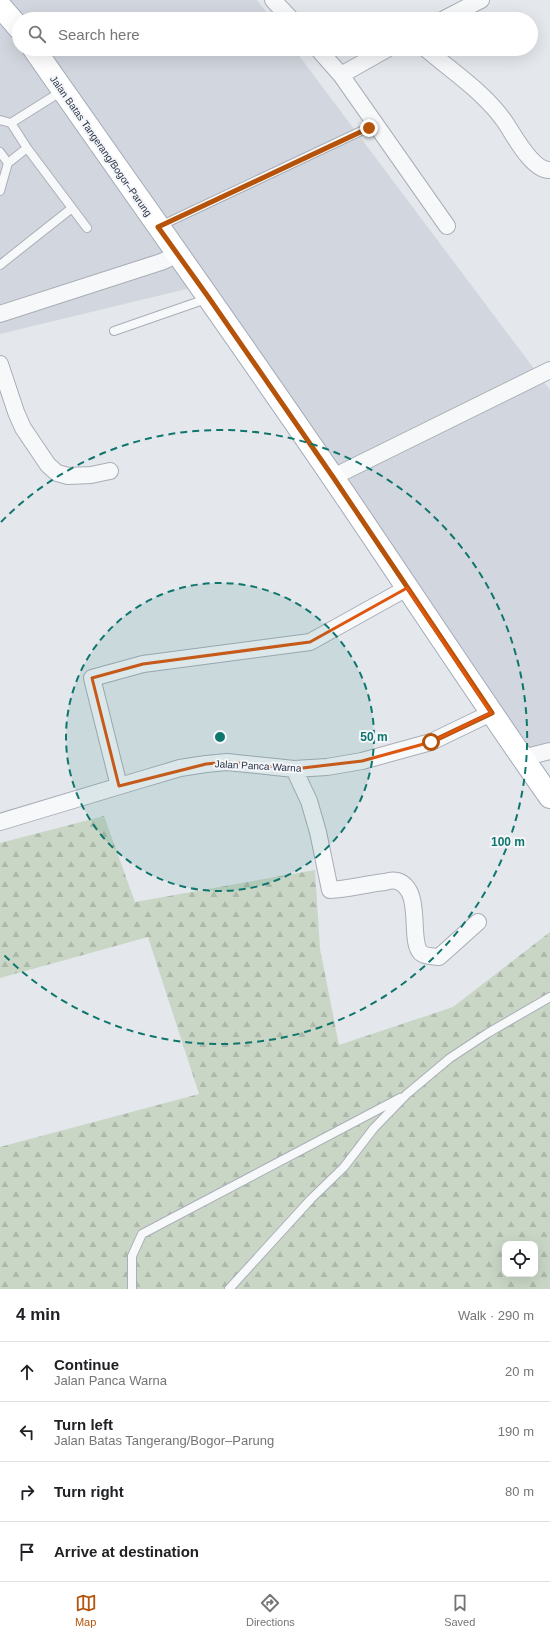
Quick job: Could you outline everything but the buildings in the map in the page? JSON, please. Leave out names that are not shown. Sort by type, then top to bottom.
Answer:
[{"type":"main road","points":[[0,6],[12,20]]},
{"type":"main road","name":"Jalan Batas Tangerang/Bogor–Parung","points":[[39,56],[333,477],[522,758],[550,797]]},
{"type":"street","points":[[274,0],[285,12]]},
{"type":"street","points":[[458,12],[481,0]]},
{"type":"street","points":[[324,56],[341,75],[447,226]]},
{"type":"street","points":[[341,75],[375,56]]},
{"type":"street","points":[[434,56],[483,96],[504,120],[527,154],[537,165],[550,170]]},
{"type":"street","points":[[0,314],[161,262],[177,255]]},
{"type":"street","points":[[0,364],[23,428],[48,465],[57,473],[68,476],[92,475],[110,471]]},
{"type":"street","points":[[333,477],[550,370]]},
{"type":"street","points":[[119,786],[92,678],[144,664],[310,642],[407,588]]},
{"type":"street","name":"Jalan Panca Warna","points":[[0,822],[180,768],[226,762],[294,770],[327,767],[362,761],[409,750],[431,742],[492,713]]},
{"type":"street","points":[[522,758],[550,752]]},
{"type":"street","points":[[294,770],[309,801],[318,832],[330,890],[396,880],[403,885],[409,893],[414,911],[417,943],[420,952],[425,955],[439,957],[478,922]]},
{"type":"lane","points":[[11,123],[62,90]]},
{"type":"lane","points":[[0,120],[11,123],[27,148],[87,228]]},
{"type":"lane","points":[[158,227],[376,124]]},
{"type":"lane","points":[[0,191],[8,163],[27,148]]},
{"type":"lane","points":[[0,152],[8,163]]},
{"type":"lane","points":[[0,265],[72,208]]},
{"type":"lane","points":[[114,331],[209,298]]},
{"type":"lane","points":[[229,1289],[311,1199],[344,1167],[374,1128],[408,1094],[450,1058],[488,1033],[550,997]]},
{"type":"lane","points":[[132,1289],[132,1256],[142,1234],[408,1094]]},
{"type":"highlighted area","points":[[407,588],[491,713],[431,742],[362,761],[294,769],[227,762],[206,764],[119,786],[92,678],[143,664],[310,642]]},
{"type":"shaded area","points":[[0,0],[257,0],[266,12],[12,12],[12,56],[299,56],[550,390],[550,760],[538,763],[203,285],[0,334]]},
{"type":"green space","points":[[104,816],[135,902],[315,870],[320,949],[339,1045],[453,1007],[550,932],[550,1289],[0,1289],[0,1147],[199,1094],[148,937],[0,978],[0,843]]},
{"type":"route","points":[[369,128],[158,227],[333,477],[492,713],[431,742]]}]
